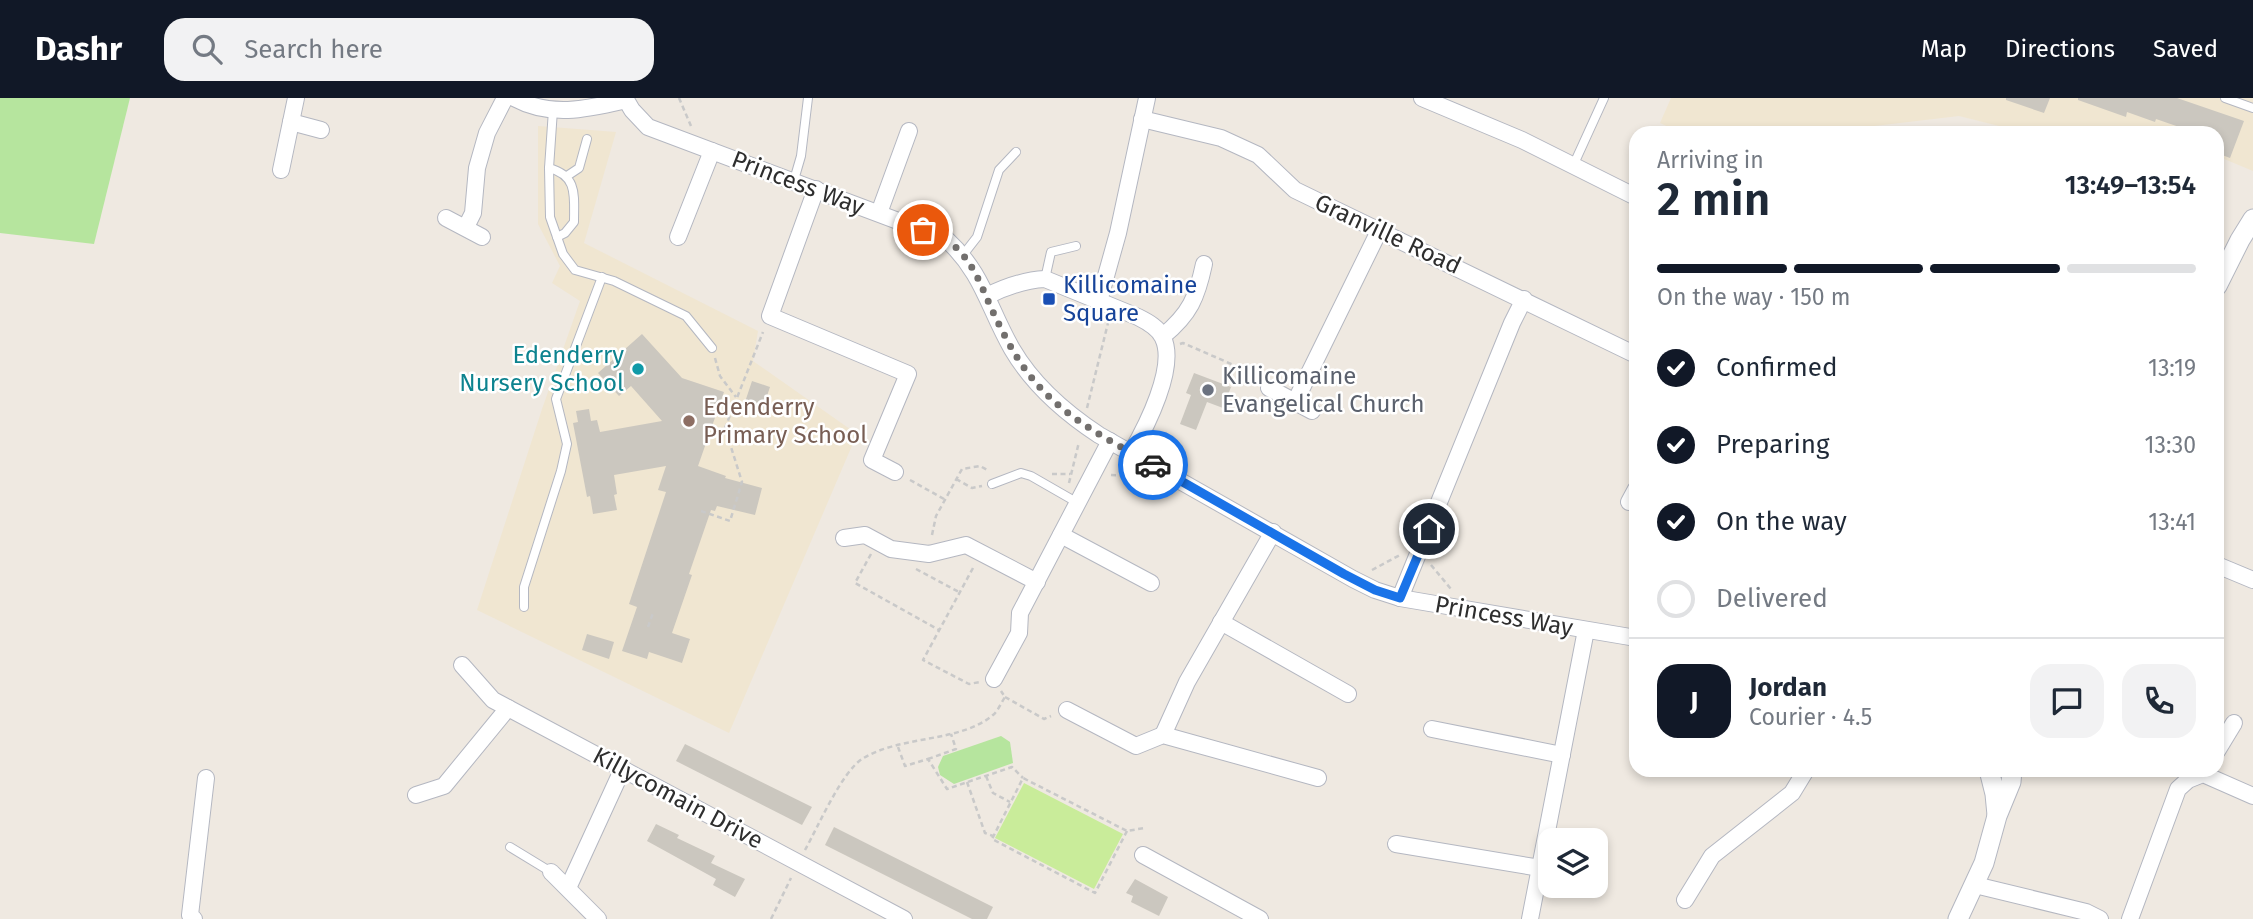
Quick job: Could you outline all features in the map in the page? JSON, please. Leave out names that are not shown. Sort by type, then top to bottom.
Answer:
[{"type":"street","points":[[281,170],[296,98]]},
{"type":"street","points":[[466,227],[473,213],[477,168],[486,134],[505,98]]},
{"type":"street","points":[[514,98],[530,107],[554,110],[587,109],[625,99]]},
{"type":"street","points":[[1106,303],[1147,98]]},
{"type":"street","points":[[1422,98],[1522,140],[1629,194]]},
{"type":"street","name":"Princess Way","points":[[625,99],[648,127],[946,239],[963,255],[981,282],[1012,349],[1047,394],[1083,424],[1110,441],[1353,579],[1400,598],[1629,637]]},
{"type":"street","name":"Granville Road","points":[[1142,119],[1221,138],[1258,155],[1295,190],[1629,352]]},
{"type":"street","points":[[290,122],[321,130]]},
{"type":"street","points":[[878,213],[909,131]]},
{"type":"street","points":[[678,237],[712,151]]},
{"type":"street","points":[[816,188],[769,316],[908,374],[872,460],[895,472]]},
{"type":"street","points":[[446,218],[482,237]]},
{"type":"street","points":[[2224,276],[2246,243],[2253,219]]},
{"type":"street","points":[[1295,402],[1379,231]]},
{"type":"street","points":[[1165,343],[1197,295],[1204,264]]},
{"type":"street","points":[[987,296],[1019,283],[1045,279],[1153,325],[1165,343],[1167,365],[1147,426],[1132,453]]},
{"type":"street","points":[[1400,598],[1524,299]]},
{"type":"street","points":[[1269,388],[1312,411]]},
{"type":"street","points":[[994,679],[1019,633],[1020,613],[1061,535],[1072,499],[1110,441]]},
{"type":"street","points":[[1163,735],[1187,681],[1273,532]]},
{"type":"street","points":[[844,538],[865,535],[891,549],[929,554],[966,545],[1037,582]]},
{"type":"street","points":[[1061,535],[1151,583]]},
{"type":"street","points":[[2224,568],[2253,580]]},
{"type":"street","points":[[1222,622],[1348,694]]},
{"type":"street","points":[[1548,828],[1586,630]]},
{"type":"street","name":"Killycomain Drive","points":[[462,665],[493,700],[904,919]]},
{"type":"street","points":[[416,795],[444,786],[508,708]]},
{"type":"street","points":[[1067,710],[1136,746],[1163,735],[1318,778]]},
{"type":"street","points":[[2224,739],[2234,723]]},
{"type":"street","points":[[1432,729],[1562,755]]},
{"type":"street","points":[[568,888],[623,768]]},
{"type":"street","points":[[1685,900],[1712,856],[1792,793],[1802,777]]},
{"type":"street","points":[[1991,777],[1997,816]]},
{"type":"street","points":[[1958,919],[1984,863],[2011,777]]},
{"type":"street","points":[[2130,919],[2178,789],[2194,777]]},
{"type":"street","points":[[2214,777],[2253,796]]},
{"type":"street","points":[[194,919],[190,915],[206,778]]},
{"type":"street","points":[[1396,844],[1538,868]]},
{"type":"street","points":[[1143,855],[1260,919]]},
{"type":"street","points":[[551,872],[598,919]]},
{"type":"street","points":[[1530,919],[1538,878]]},
{"type":"street","points":[[1975,885],[2086,912],[2100,919]]},
{"type":"lane","points":[[794,180],[801,156],[808,98]]},
{"type":"lane","points":[[1573,166],[1605,98]]},
{"type":"lane","points":[[2225,98],[2253,108]]},
{"type":"lane","points":[[554,110],[549,168],[551,217],[563,254],[575,270],[602,277],[686,316],[712,348]]},
{"type":"lane","points":[[567,176],[579,168],[587,139]]},
{"type":"lane","points":[[963,255],[977,237],[999,170],[1016,152]]},
{"type":"lane","points":[[549,168],[564,172],[571,181],[574,199],[574,222],[565,233],[557,237]]},
{"type":"lane","points":[[1045,279],[1051,252],[1076,246]]},
{"type":"lane","points":[[524,607],[524,587],[567,444],[556,399],[602,277]]},
{"type":"lane","points":[[992,484],[1021,473],[1072,499]]},
{"type":"lane","points":[[510,847],[551,872]]},
{"type":"path","points":[[679,98],[691,127],[691,143]]},
{"type":"path","points":[[1072,499],[1106,303]]},
{"type":"path","points":[[701,511],[730,521],[742,482],[725,428],[769,316]]},
{"type":"path","points":[[1165,343],[1183,342],[1236,366],[1242,366],[1264,378],[1269,388]]},
{"type":"path","points":[[712,348],[720,376],[736,397]]},
{"type":"path","points":[[929,554],[936,516],[962,468],[980,466],[1004,480]]},
{"type":"path","points":[[895,472],[946,499]]},
{"type":"path","points":[[956,480],[972,488],[992,484]]},
{"type":"path","points":[[877,542],[855,583],[939,630]]},
{"type":"path","points":[[1353,579],[1406,552],[1420,551],[1454,593],[1460,608]]},
{"type":"path","points":[[981,553],[923,660],[968,684],[994,679],[1005,697],[1044,719],[1067,710]]},
{"type":"path","points":[[915,569],[960,593]]},
{"type":"path","points":[[648,626],[653,613]]},
{"type":"path","points":[[771,919],[847,774],[861,760],[897,746],[972,728],[996,713],[1005,697]]},
{"type":"path","points":[[897,746],[905,766],[956,749],[951,734]]},
{"type":"path","points":[[928,759],[947,789],[1012,767],[1023,778],[1127,831],[1144,828]]},
{"type":"path","points":[[986,776],[993,793],[1010,802]]},
{"type":"path","points":[[1023,778],[992,839],[1095,893],[1127,831]]},
{"type":"path","points":[[967,782],[985,833],[993,836]]},
{"type":"shaded area","points":[[1671,98],[2253,98],[2253,171],[2224,159],[2224,126],[1999,126],[1959,116],[1874,126],[1666,126],[1660,123]]},
{"type":"shaded area","name":"Edenderry Primary School","points":[[538,126],[616,132],[584,243],[758,331],[753,361],[857,434],[729,733],[477,610],[580,301],[552,283],[560,266],[538,224]]},
{"type":"green space","points":[[0,98],[130,98],[94,244],[0,233]]},
{"type":"green space","points":[[1001,736],[1010,742],[1013,763],[954,784],[940,775],[938,767],[943,756]]},
{"type":"green space","points":[[1024,783],[1123,834],[1094,889],[995,838]]},
{"type":"building","points":[[2006,98],[2050,98],[2044,113]]},
{"type":"building","points":[[2177,98],[2244,121],[2230,158],[2224,156],[2224,126],[2176,126],[2127,112],[2126,117],[2078,100]]},
{"type":"building","points":[[642,334],[682,378],[724,392],[698,466],[726,476],[725,478],[762,488],[755,515],[717,506],[715,511],[711,510],[672,633],[690,639],[682,663],[649,652],[647,659],[622,651],[637,607],[629,604],[666,492],[658,490],[666,466],[614,475],[617,510],[593,514],[590,496],[587,497],[573,423],[578,422],[576,411],[589,409],[591,421],[597,420],[600,432],[662,421],[631,386],[619,396],[598,373]]},
{"type":"building","name":"Killicomaine Evangelical Church","points":[[1194,373],[1231,387],[1223,408],[1207,402],[1196,430],[1180,424],[1191,395],[1186,393]]},
{"type":"building","points":[[752,381],[770,387],[763,408],[745,402]]},
{"type":"building","points":[[587,634],[614,642],[609,659],[582,650]]},
{"type":"building","points":[[685,744],[812,807],[802,825],[676,761]]},
{"type":"building","points":[[656,824],[679,835],[677,838],[715,856],[711,863],[745,879],[735,897],[713,885],[716,879],[647,841]]},
{"type":"building","points":[[834,827],[993,907],[987,919],[972,919],[825,845]]},
{"type":"building","points":[[1135,879],[1168,897],[1159,916],[1131,902],[1133,896],[1126,893]]},
{"type":"way so far","points":[[923,230],[946,239],[963,255],[981,282],[1012,349],[1047,394],[1075,419],[1153,465]]},
{"type":"place","name":"Killicomaine Square","points":[[1049,299]]},
{"type":"place","name":"Edenderry Nursery School","points":[[638,369]]},
{"type":"place","name":"Killicomaine Evangelical Church","points":[[1208,390]]},
{"type":"place","name":"Edenderry Primary School","points":[[689,421]]},
{"type":"route","points":[[1153,465],[1344,574],[1375,590],[1400,598],[1429,529]]}]
